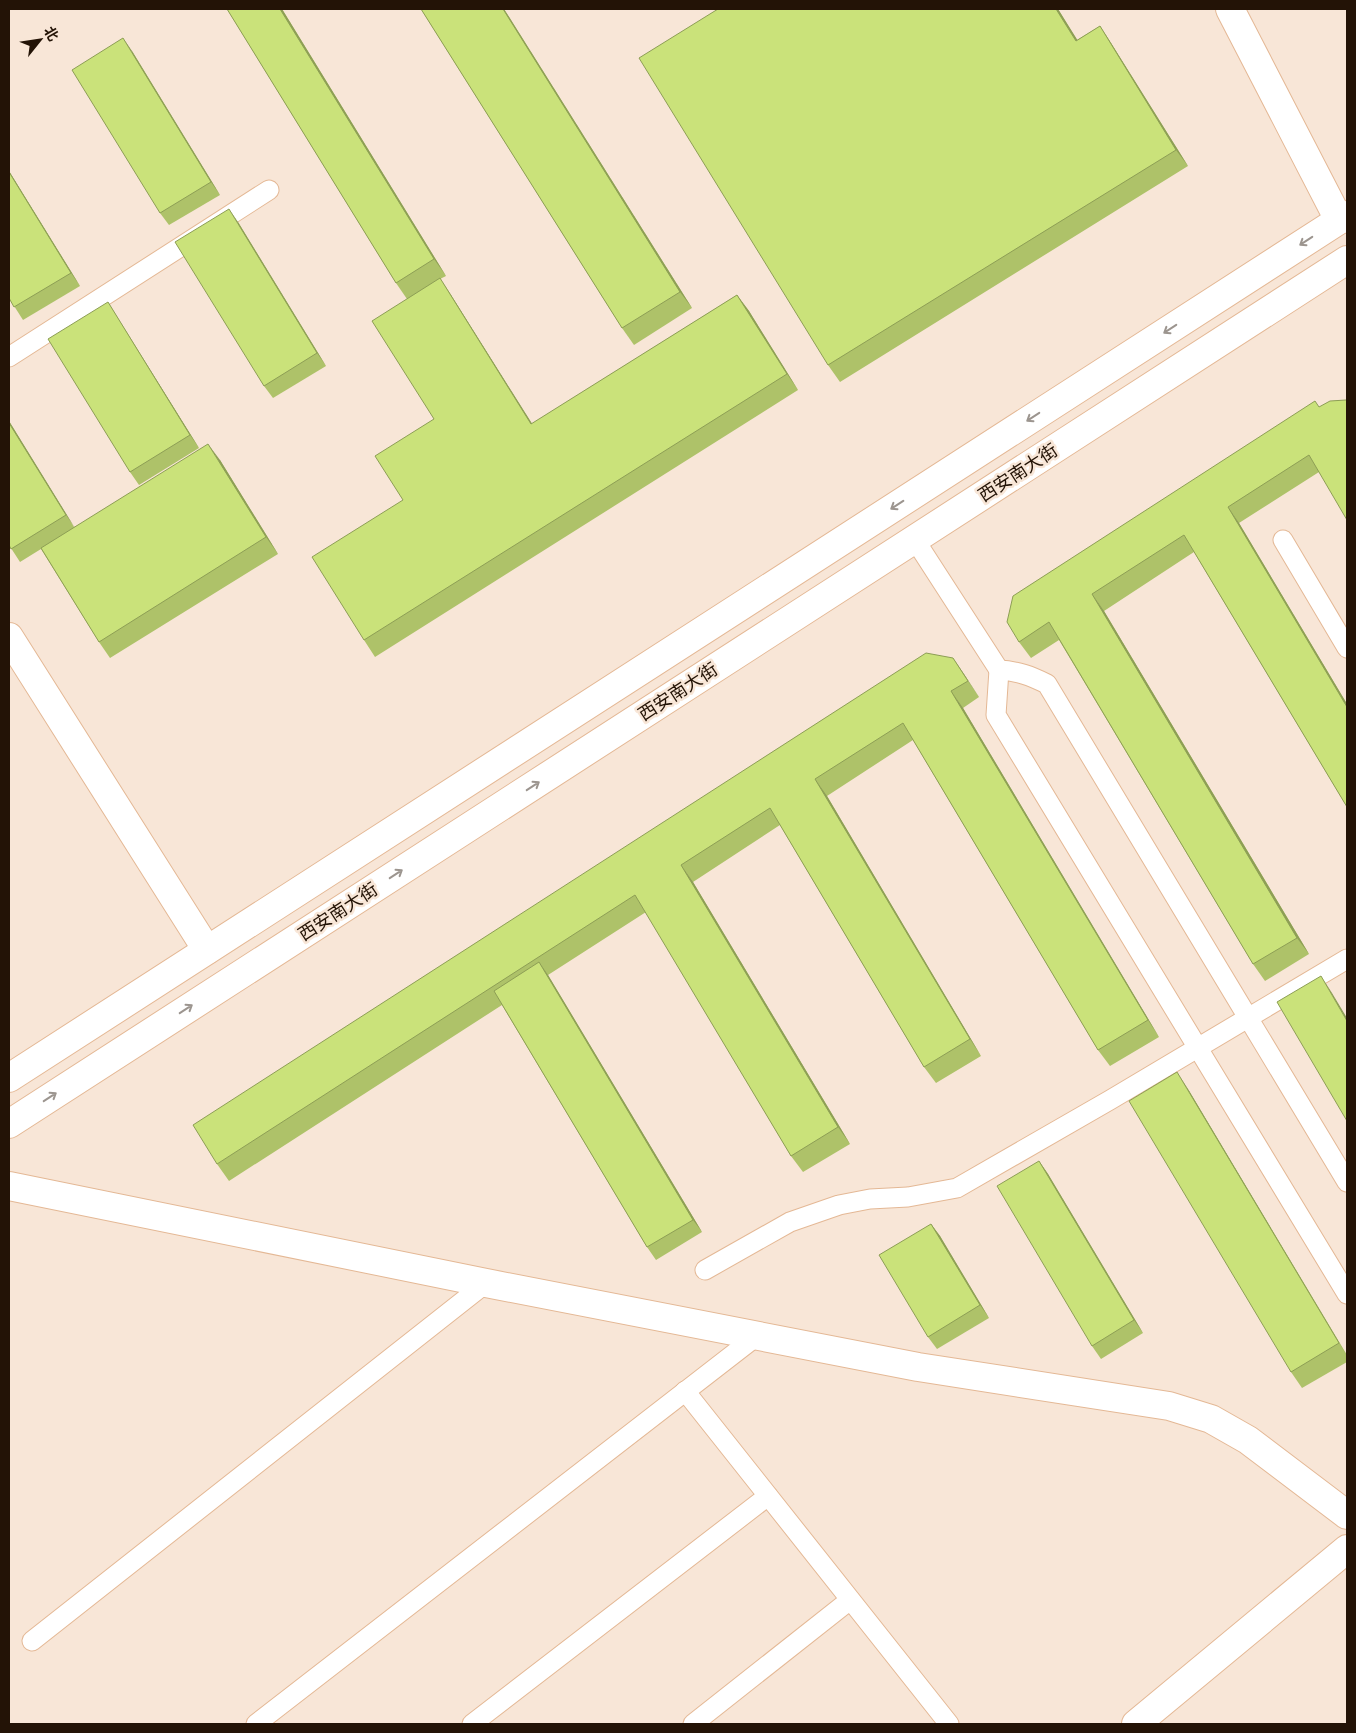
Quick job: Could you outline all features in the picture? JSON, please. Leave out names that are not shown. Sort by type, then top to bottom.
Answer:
[{"type":"main road","points":[[9,1078],[1343,217],[1230,9]]},
{"type":"main road","name":"西安南大街","points":[[9,1124],[1347,260]]},
{"type":"main road","points":[[9,637],[207,950]]},
{"type":"main road","points":[[9,1186],[486,1283],[918,1367],[1169,1406],[1211,1419],[1248,1440],[1347,1515]]},
{"type":"main road","points":[[1136,1724],[1347,1549]]},
{"type":"lane","points":[[9,357],[269,190]]},
{"type":"lane","points":[[915,540],[999,670],[996,715],[1347,1294]]},
{"type":"lane","points":[[1283,540],[1347,648]]},
{"type":"lane","points":[[999,670],[1027,674],[1047,684],[1347,1182]]},
{"type":"lane","points":[[705,1270],[790,1222],[839,1205],[870,1199],[908,1197],[957,1188],[1347,959]]},
{"type":"lane","points":[[32,1641],[486,1283]]},
{"type":"lane","points":[[256,1724],[758,1335]]},
{"type":"lane","points":[[685,1391],[949,1724]]},
{"type":"lane","points":[[472,1724],[768,1496]]},
{"type":"lane","points":[[693,1724],[850,1600]]},
{"type":"building","points":[[227,9],[280,9],[434,259],[396,283]]},
{"type":"building","points":[[421,9],[503,9],[680,292],[622,328]]},
{"type":"building","points":[[718,9],[1056,9],[1076,41],[1100,26],[1176,150],[828,365],[639,58]]},
{"type":"building","points":[[123,38],[211,182],[160,213],[72,70]]},
{"type":"building","points":[[9,172],[71,273],[14,307],[9,298]]},
{"type":"building","points":[[229,209],[317,353],[264,386],[175,242]]},
{"type":"building","points":[[440,278],[531,424],[737,295],[787,374],[364,640],[312,557],[403,500],[375,456],[434,419],[372,321]]},
{"type":"building","points":[[108,302],[190,435],[130,472],[48,339]]},
{"type":"building","points":[[1347,400],[1347,520],[1309,455],[1228,507],[1347,707],[1347,807],[1184,535],[1092,594],[1297,938],[1253,964],[1049,622],[1019,642],[1007,622],[1013,596],[1315,401],[1319,407],[1330,401]]},
{"type":"building","points":[[9,423],[66,515],[11,549],[9,545]]},
{"type":"building","points":[[208,444],[266,537],[99,642],[41,548]]},
{"type":"building","points":[[926,653],[953,658],[968,681],[951,691],[1148,1020],[1098,1050],[903,723],[815,779],[970,1039],[924,1067],[770,808],[681,865],[838,1127],[791,1156],[635,895],[217,1164],[193,1125]]},
{"type":"building","points":[[539,962],[693,1220],[647,1247],[494,991]]},
{"type":"building","points":[[1321,976],[1347,1021],[1347,1121],[1277,1002]]},
{"type":"building","points":[[1177,1072],[1339,1343],[1291,1372],[1129,1101]]},
{"type":"building","points":[[1039,1161],[1134,1320],[1092,1346],[997,1186]]},
{"type":"building","points":[[931,1224],[980,1305],[928,1337],[879,1255]]}]
